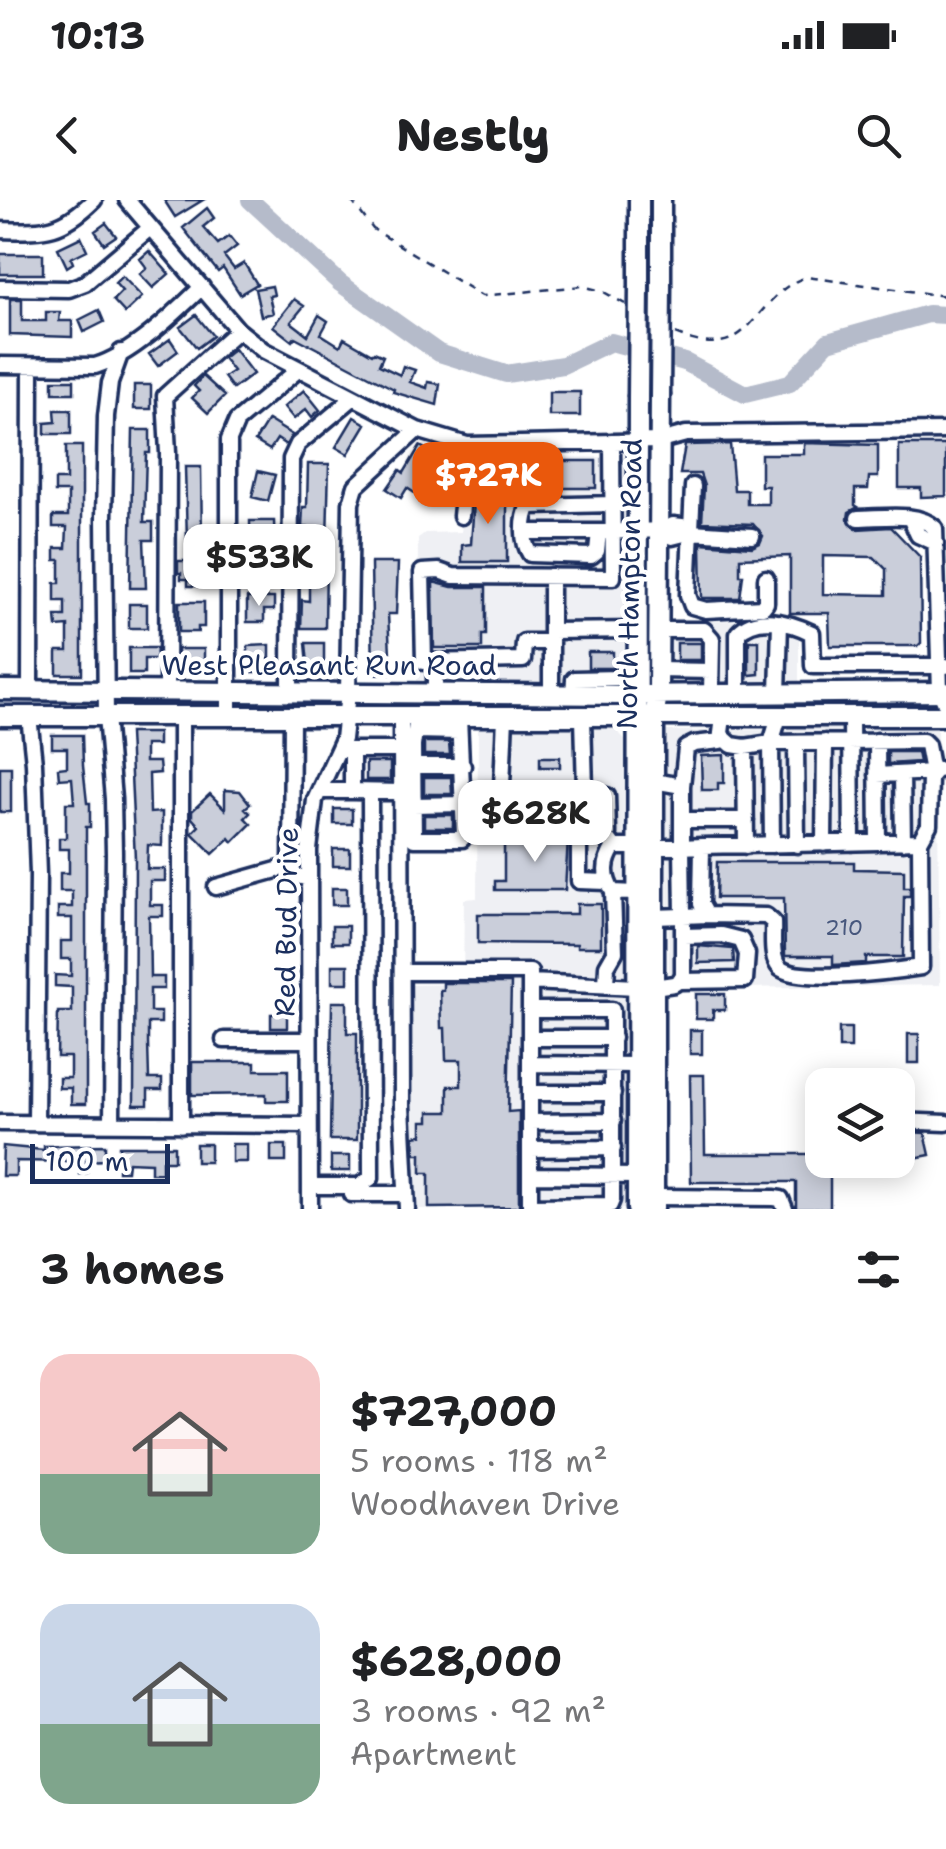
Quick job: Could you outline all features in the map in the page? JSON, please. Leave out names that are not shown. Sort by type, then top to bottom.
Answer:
[{"type":"main road","name":"North Hampton Road","points":[[639,200],[636,695],[645,718],[654,781],[636,894],[645,987],[654,1203]]},
{"type":"main road","name":"North Hampton Road","points":[[637,1209],[637,1066],[654,916],[645,847],[645,718],[658,694],[662,530],[661,200]]},
{"type":"main road","name":"West Pleasant Run Road","points":[[0,690],[850,693],[944,697]]},
{"type":"main road","points":[[850,693],[851,717]]},
{"type":"main road","points":[[769,717],[778,694]]},
{"type":"main road","name":"West Pleasant Run Road","points":[[0,716],[292,716],[459,724],[505,717],[946,716]]},
{"type":"street","points":[[0,230],[48,231],[64,226],[94,200]]},
{"type":"street","points":[[127,200],[238,330],[263,350],[417,430],[451,442],[473,445],[660,441],[686,434],[946,431]]},
{"type":"street","points":[[0,288],[69,290],[85,283],[150,228]]},
{"type":"street","points":[[0,365],[95,366],[108,362],[168,319],[202,287]]},
{"type":"street","points":[[168,692],[165,396],[238,330]]},
{"type":"street","points":[[112,1124],[114,853],[106,716],[106,416],[110,383],[121,352]]},
{"type":"street","points":[[30,690],[31,366]]},
{"type":"street","points":[[229,716],[230,440],[237,421],[298,370]]},
{"type":"street","points":[[290,692],[291,459],[298,444],[353,398]]},
{"type":"street","name":"Red Bud Drive","points":[[310,1196],[309,850],[319,791],[345,750],[351,504],[356,486],[417,430]]},
{"type":"street","points":[[612,442],[612,504],[598,551],[591,556],[530,554],[526,547],[525,514],[529,506],[612,504]]},
{"type":"street","points":[[461,516],[466,468],[473,464],[473,445]]},
{"type":"street","points":[[693,486],[688,595],[696,608],[763,607],[766,578]]},
{"type":"street","points":[[858,518],[910,518],[935,528],[944,697]]},
{"type":"street","points":[[525,532],[662,530],[673,525],[688,532],[752,536]]},
{"type":"street","points":[[606,532],[613,577]]},
{"type":"street","points":[[637,582],[613,577],[453,576],[439,571],[422,572],[424,662],[524,660],[524,642],[637,630]]},
{"type":"street","points":[[551,576],[551,694]]},
{"type":"street","points":[[738,694],[738,633],[756,622],[780,622],[812,632],[812,693]]},
{"type":"street","points":[[778,694],[780,622]]},
{"type":"street","points":[[658,630],[708,633],[712,639],[711,694]]},
{"type":"street","points":[[435,662],[435,693]]},
{"type":"street","points":[[812,666],[942,666]]},
{"type":"street","points":[[658,670],[711,671]]},
{"type":"street","points":[[573,694],[574,678],[619,678],[624,672],[637,671]]},
{"type":"street","points":[[29,716],[38,874],[36,1123]]},
{"type":"street","points":[[181,716],[181,1125]]},
{"type":"street","points":[[292,716],[291,866],[295,876],[309,878]]},
{"type":"street","points":[[505,717],[500,810],[511,822],[590,824],[611,840],[645,847],[920,841]]},
{"type":"street","points":[[682,976],[682,786],[686,748],[715,744],[723,737],[723,717]]},
{"type":"street","points":[[769,717],[772,846]]},
{"type":"street","points":[[851,717],[852,843]]},
{"type":"street","points":[[584,718],[586,792]]},
{"type":"street","points":[[408,840],[402,750],[412,722]]},
{"type":"street","points":[[406,1196],[403,972],[413,804],[412,722]]},
{"type":"street","points":[[408,840],[462,839],[459,724]]},
{"type":"street","points":[[654,916],[766,916],[773,922],[775,959],[780,967],[797,974],[868,974],[920,967],[920,841],[929,824],[939,771],[927,745],[923,741],[877,741],[745,747],[723,737]]},
{"type":"street","points":[[877,741],[878,842]]},
{"type":"street","points":[[824,844],[825,742]]},
{"type":"street","points":[[796,743],[797,845]]},
{"type":"street","points":[[745,747],[746,846]]},
{"type":"street","points":[[352,791],[345,750],[402,750]]},
{"type":"street","points":[[412,766],[463,766]]},
{"type":"street","points":[[878,776],[939,771]]},
{"type":"street","points":[[902,774],[902,842]]},
{"type":"street","points":[[654,781],[682,786]]},
{"type":"street","points":[[319,791],[402,792]]},
{"type":"street","points":[[310,1196],[360,1186],[368,1182],[372,1172],[370,792]]},
{"type":"street","points":[[500,792],[586,792],[607,796],[611,840],[606,860],[615,952],[607,966],[606,984]]},
{"type":"street","points":[[413,804],[464,804]]},
{"type":"street","points":[[682,820],[746,820]]},
{"type":"street","points":[[579,824],[579,881],[636,894]]},
{"type":"street","points":[[702,846],[701,904],[706,914]]},
{"type":"street","points":[[216,887],[291,866]]},
{"type":"street","points":[[530,982],[645,987],[682,976],[745,980],[747,954],[741,940],[721,935],[683,936]]},
{"type":"street","points":[[403,972],[530,972],[530,982],[530,1010],[530,1207],[610,1205],[612,1010],[530,1010]]},
{"type":"street","points":[[530,1038],[613,1038]]},
{"type":"street","points":[[224,1040],[309,1040]]},
{"type":"street","points":[[530,1064],[637,1066]]},
{"type":"street","points":[[530,1093],[613,1093]]},
{"type":"street","points":[[530,1122],[613,1121]]},
{"type":"street","points":[[915,1122],[946,1123]]},
{"type":"street","points":[[0,1123],[310,1126]]},
{"type":"street","points":[[530,1148],[613,1148]]},
{"type":"street","points":[[530,1176],[637,1176]]},
{"type":"street","points":[[368,1182],[406,1196]]},
{"type":"street","points":[[310,1196],[406,1196]]},
{"type":"street","points":[[654,1203],[774,1198],[782,1199],[784,1209]]},
{"type":"shaded area","points":[[626,457],[625,687],[417,687],[418,538],[425,533],[461,532],[470,458]]},
{"type":"shaded area","points":[[799,620],[799,685],[670,686],[671,621]]},
{"type":"shaded area","points":[[478,727],[615,729],[626,740],[624,900],[629,901],[629,1209],[400,1209],[401,985],[463,984],[464,899],[477,898]]},
{"type":"shaded area","points":[[937,727],[940,985],[669,989],[666,731]]},
{"type":"building","points":[[164,200],[203,200],[175,217]]},
{"type":"building","points":[[207,208],[214,218],[203,227],[218,244],[229,236],[237,246],[224,256],[234,269],[244,263],[257,284],[240,294],[223,268],[218,272],[183,228]]},
{"type":"building","points":[[106,223],[116,236],[104,244],[95,231]]},
{"type":"building","points":[[81,237],[87,250],[71,258],[73,263],[67,267],[58,248]]},
{"type":"building","points":[[149,251],[169,274],[153,288],[140,274],[147,268],[140,259]]},
{"type":"building","points":[[0,254],[43,254],[43,274],[0,274]]},
{"type":"building","points":[[122,276],[142,297],[125,313],[113,300],[122,291],[115,283]]},
{"type":"building","points":[[272,286],[274,295],[269,296],[273,313],[261,316],[255,289]]},
{"type":"building","points":[[10,299],[22,299],[22,321],[46,321],[46,312],[60,312],[59,321],[72,321],[72,337],[10,335]]},
{"type":"building","points":[[294,299],[304,306],[291,322],[308,335],[319,315],[328,321],[321,334],[340,346],[344,338],[383,356],[379,365],[400,375],[403,366],[415,370],[410,382],[427,388],[428,382],[440,384],[437,405],[393,392],[394,389],[295,337],[292,341],[273,326]]},
{"type":"building","points":[[99,310],[104,322],[84,332],[79,320]]},
{"type":"building","points":[[196,315],[213,336],[197,348],[180,327]]},
{"type":"building","points":[[170,339],[178,351],[158,366],[149,354]]},
{"type":"building","points":[[234,349],[253,374],[233,389],[224,377],[233,371],[223,358]]},
{"type":"building","points":[[203,376],[225,396],[208,413],[192,398],[199,391],[194,386]]},
{"type":"building","points":[[53,380],[74,380],[74,393],[53,393]]},
{"type":"building","points":[[134,385],[151,385],[151,409],[134,409]]},
{"type":"building","points":[[304,390],[320,410],[312,417],[306,409],[294,419],[284,407]]},
{"type":"building","points":[[549,392],[580,392],[580,416],[549,416]]},
{"type":"building","points":[[55,410],[71,410],[71,434],[45,434],[45,423],[56,422]]},
{"type":"building","points":[[354,417],[366,424],[348,454],[336,447]]},
{"type":"building","points":[[268,420],[292,435],[286,445],[277,439],[270,450],[255,441]]},
{"type":"building","points":[[133,430],[150,430],[144,522],[153,522],[153,540],[144,540],[146,588],[130,588]]},
{"type":"building","points":[[804,443],[878,445],[878,477],[869,477],[868,489],[855,489],[858,507],[849,512],[848,519],[857,529],[891,527],[920,557],[918,646],[830,646],[829,613],[790,613],[790,556],[740,558],[740,598],[702,598],[701,543],[752,547],[763,536],[753,524],[702,522],[704,486],[700,474],[680,474],[685,445],[730,444],[734,490],[747,490],[747,504],[768,504],[768,486],[761,486],[761,454],[804,454]],"holes":[[[823,556],[874,557],[886,569],[886,595],[823,594]]]},
{"type":"building","points":[[899,445],[946,445],[946,496],[921,497],[921,488],[899,488]]},
{"type":"building","points":[[66,446],[82,446],[82,674],[57,674],[57,651],[68,651],[68,626],[57,627],[56,616],[65,616],[65,601],[55,601],[60,560],[55,560],[55,548],[66,548],[67,527],[53,527],[53,516],[68,516],[68,492],[55,492],[55,480],[66,480]]},
{"type":"building","points":[[420,446],[448,462],[442,473],[429,465],[419,482],[425,486],[419,496],[407,488],[401,498],[387,489],[400,470],[404,473]]},
{"type":"building","points":[[509,461],[596,461],[596,488],[509,488]]},
{"type":"building","points":[[308,464],[329,464],[327,540],[311,540],[311,528],[302,527],[303,507],[307,507]]},
{"type":"building","points":[[185,467],[201,467],[202,541],[187,541]]},
{"type":"building","points":[[258,471],[275,475],[268,501],[252,497]]},
{"type":"building","points":[[507,487],[507,562],[462,562],[462,545],[471,544],[475,488]]},
{"type":"building","points":[[250,521],[274,521],[276,580],[251,580]]},
{"type":"building","points":[[301,559],[326,559],[325,628],[301,628],[302,600],[309,601],[309,578],[301,578]]},
{"type":"building","points":[[178,561],[204,561],[204,586],[188,586],[188,579],[181,579],[178,573]]},
{"type":"building","points":[[371,563],[398,563],[396,614],[388,614],[391,674],[373,674]]},
{"type":"building","points":[[433,582],[452,587],[486,587],[486,635],[482,635],[482,648],[434,648]]},
{"type":"building","points":[[247,598],[274,598],[274,610],[264,610],[264,622],[247,622]]},
{"type":"building","points":[[179,602],[204,602],[204,627],[198,627],[198,632],[179,632]]},
{"type":"building","points":[[129,604],[147,604],[147,628],[129,628]]},
{"type":"building","points":[[749,641],[759,641],[759,674],[749,675]]},
{"type":"building","points":[[306,643],[324,643],[324,675],[309,675]]},
{"type":"building","points":[[677,643],[701,643],[701,660],[677,660]]},
{"type":"building","points":[[270,645],[270,659],[263,659],[263,672],[248,672],[248,646]]},
{"type":"building","points":[[129,648],[157,648],[156,659],[144,659],[144,674],[129,674]]},
{"type":"building","points":[[178,649],[204,649],[204,674],[178,674]]},
{"type":"building","points":[[588,652],[613,652],[613,668],[588,668]]},
{"type":"building","points":[[129,733],[158,733],[158,745],[145,745],[145,762],[159,762],[160,773],[149,774],[150,813],[162,812],[162,846],[148,845],[147,869],[165,869],[165,881],[150,881],[150,905],[163,905],[163,916],[149,916],[150,977],[164,977],[164,989],[150,989],[150,1012],[161,1012],[161,1023],[148,1023],[149,1079],[162,1079],[162,1090],[148,1090],[148,1105],[134,1105],[135,859]]},
{"type":"building","points":[[52,735],[82,735],[90,803],[90,827],[86,827],[86,1104],[71,1104],[71,1088],[59,1088],[59,1078],[70,1078],[70,1057],[57,1057],[58,1012],[72,1012],[72,987],[55,986],[55,975],[71,976],[71,959],[61,959],[61,941],[72,941],[72,918],[58,918],[58,907],[72,907],[72,891],[60,891],[60,873],[69,873],[69,849],[59,849],[59,838],[66,838],[66,803],[74,803],[72,778],[59,779],[58,768],[67,767],[67,748],[52,748]]},
{"type":"building","points":[[424,742],[449,742],[450,755],[424,755]]},
{"type":"building","points":[[888,752],[917,752],[919,762],[888,764]]},
{"type":"building","points":[[724,755],[724,783],[718,783],[718,790],[702,790],[701,756]]},
{"type":"building","points":[[540,757],[560,757],[560,767],[540,767]]},
{"type":"building","points":[[366,762],[390,762],[390,780],[366,780]]},
{"type":"building","points":[[0,767],[11,767],[11,812],[0,812]]},
{"type":"building","points":[[424,777],[451,777],[452,794],[424,794]]},
{"type":"building","points":[[225,790],[240,791],[250,804],[245,808],[250,813],[245,818],[251,824],[213,854],[192,833],[199,826],[192,811],[210,794],[225,809]]},
{"type":"building","points":[[334,809],[352,809],[352,824],[334,824]]},
{"type":"building","points":[[424,815],[453,815],[453,828],[424,828]]},
{"type":"building","points":[[568,838],[565,890],[495,890],[495,881],[504,881],[504,841]]},
{"type":"building","points":[[333,849],[350,849],[350,866],[333,866]]},
{"type":"building","points":[[717,862],[854,862],[854,869],[904,870],[904,887],[910,887],[910,896],[904,896],[903,957],[866,957],[866,963],[833,965],[833,956],[785,956],[784,898],[716,898]]},
{"type":"building","points":[[332,888],[347,888],[347,905],[332,905]]},
{"type":"building","points":[[577,904],[601,904],[601,947],[478,943],[478,914],[577,914]]},
{"type":"building","points":[[332,926],[348,926],[348,943],[332,943]]},
{"type":"building","points":[[698,946],[733,949],[734,962],[698,963]]},
{"type":"building","points":[[332,965],[348,965],[348,983],[332,983]]},
{"type":"building","points":[[443,983],[511,983],[508,1112],[519,1111],[519,1207],[429,1208],[429,1173],[421,1173],[421,1154],[415,1154],[414,1136],[422,1135],[422,1121],[429,1121],[429,1112],[448,1112],[448,1086],[461,1086],[461,1060],[446,1060],[445,1028],[441,1028]]},
{"type":"building","points":[[696,994],[725,994],[725,1010],[713,1010],[713,1019],[696,1019]]},
{"type":"building","points":[[332,1002],[347,1002],[347,1033],[357,1033],[357,1140],[330,1140]]},
{"type":"building","points":[[271,1014],[287,1014],[287,1028],[271,1028]]},
{"type":"building","points":[[839,1028],[851,1028],[851,1048],[839,1048]]},
{"type":"building","points":[[690,1030],[702,1030],[702,1054],[690,1054]]},
{"type":"building","points":[[908,1034],[919,1034],[919,1063],[908,1063]]},
{"type":"building","points":[[192,1062],[255,1062],[255,1070],[288,1070],[288,1101],[266,1101],[266,1094],[192,1095]]},
{"type":"building","points":[[690,1075],[704,1075],[705,1154],[805,1154],[805,1178],[830,1178],[830,1209],[796,1209],[796,1182],[691,1182]]},
{"type":"building","points":[[915,1132],[925,1133],[930,1155],[915,1158]]},
{"type":"building","points":[[196,1144],[210,1144],[210,1162],[196,1162]]},
{"type":"building","points":[[232,1144],[247,1144],[247,1162],[232,1162]]},
{"type":"building","points":[[105,1145],[105,1160],[87,1161],[87,1173],[80,1174],[79,1162],[16,1161],[16,1176],[2,1176],[3,1146],[44,1150],[44,1146]]},
{"type":"building","points":[[271,1145],[286,1145],[286,1162],[271,1162]]},
{"type":"building","points":[[119,1146],[174,1146],[174,1161],[162,1161],[162,1173],[151,1173],[151,1163],[128,1162],[127,1171],[118,1171]]},
{"type":"building","points":[[331,1156],[350,1156],[350,1171],[331,1171]]},
{"type":"waterway","points":[[250,200],[340,283],[439,353],[506,374],[563,365],[611,342],[685,362],[745,394],[790,383],[828,342],[928,314],[946,315]]}]
